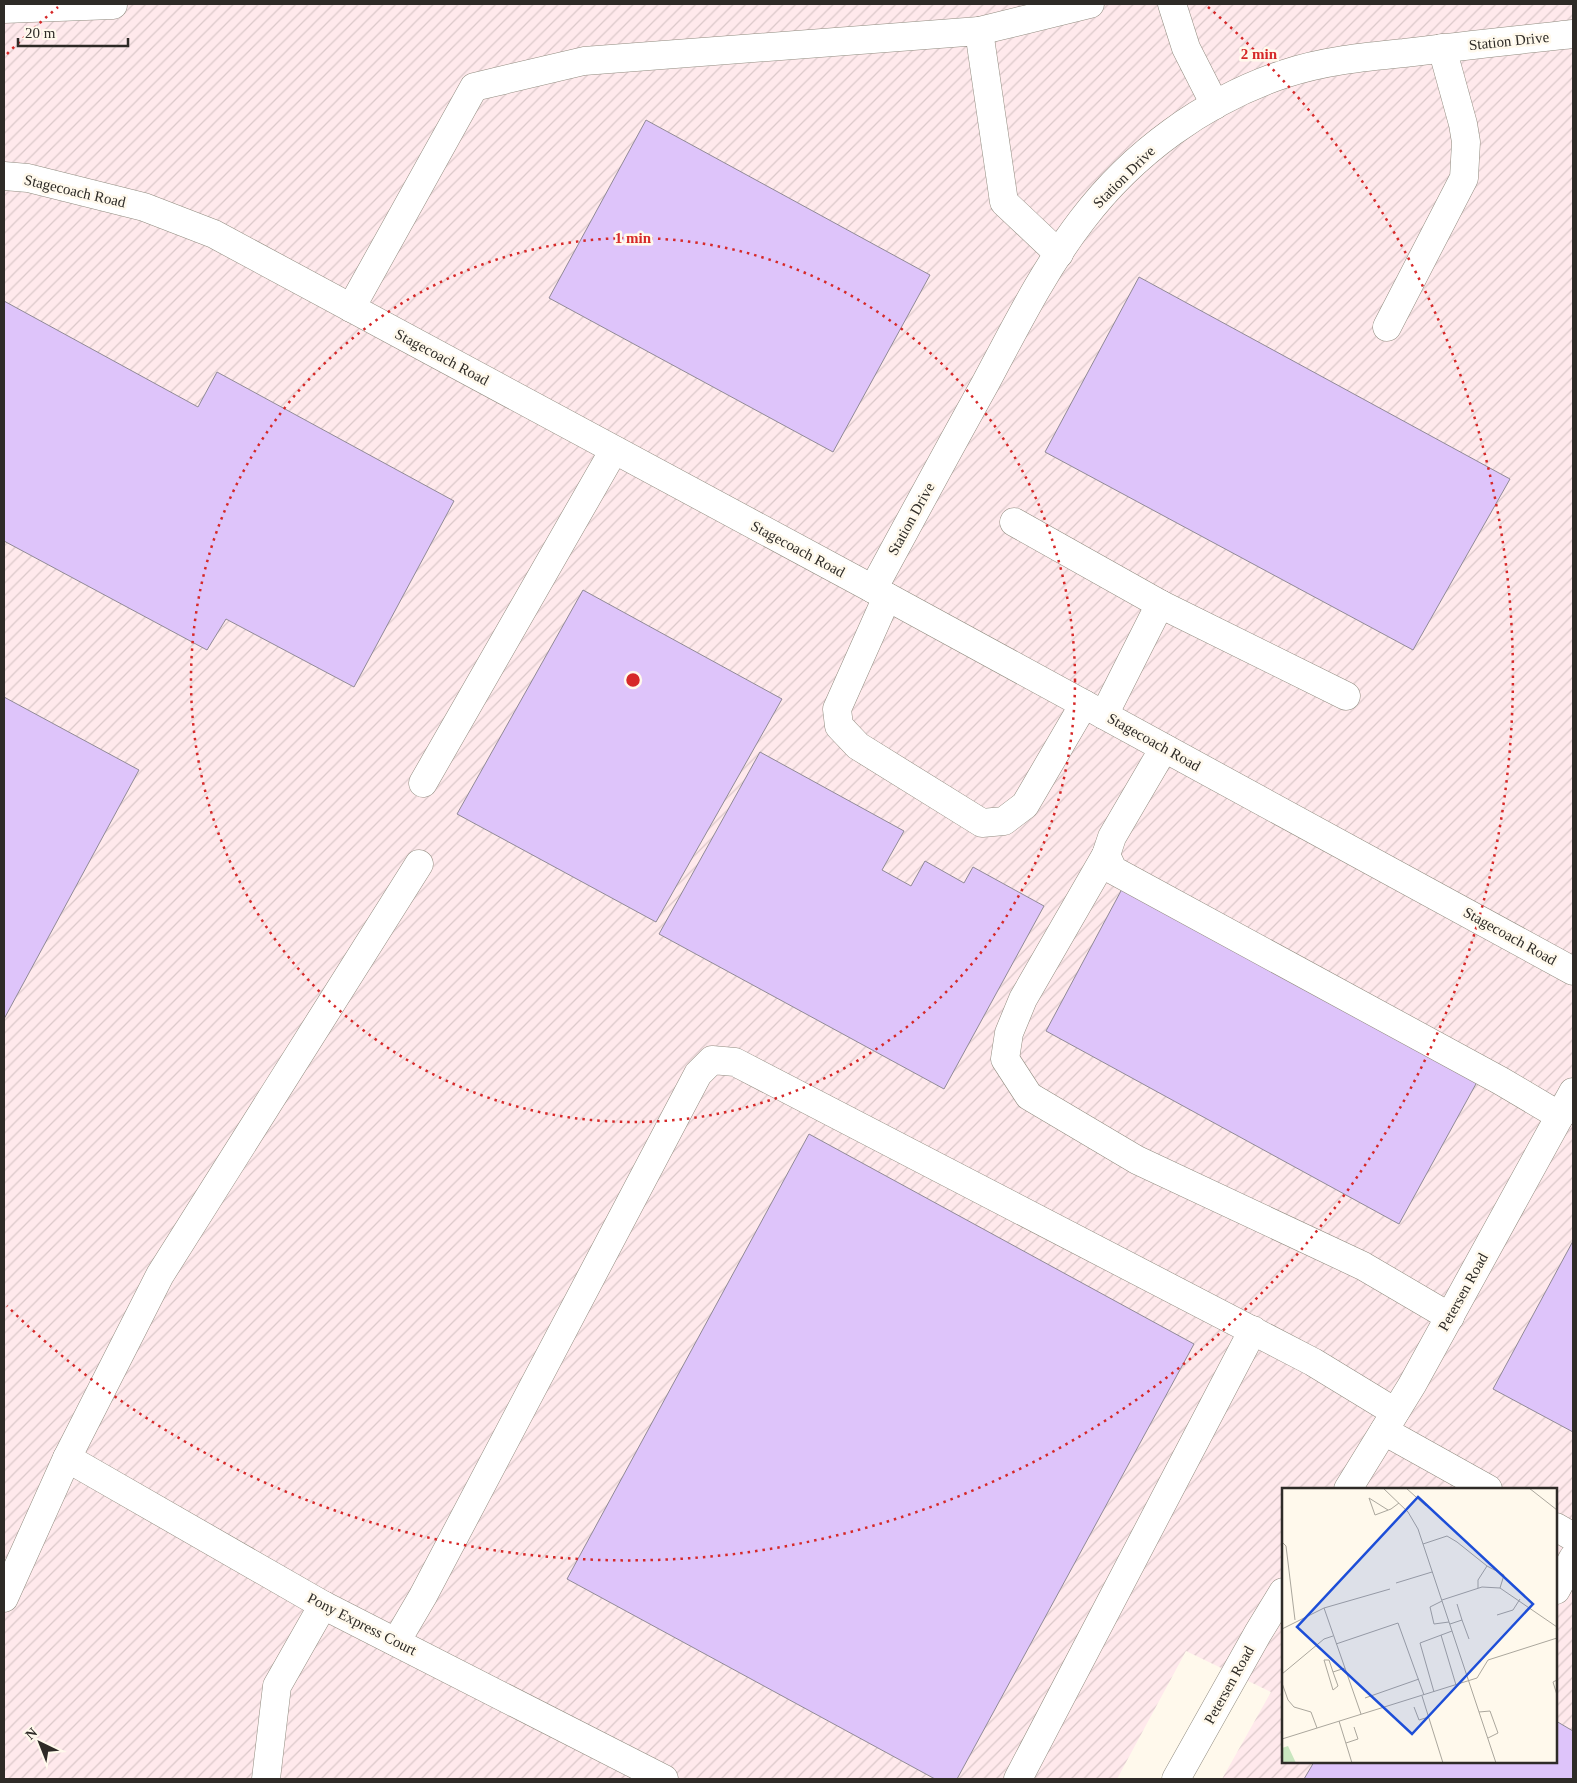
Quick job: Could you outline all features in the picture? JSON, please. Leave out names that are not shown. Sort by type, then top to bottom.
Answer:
[{"type":"street","points":[[351,308],[474,87],[584,61],[979,31],[1090,4]]},
{"type":"street","points":[[1172,4],[1186,48],[1215,105]]},
{"type":"street","points":[[4,9],[113,5]]},
{"type":"street","points":[[979,31],[1004,202],[1059,254]]},
{"type":"street","name":"Station Drive","points":[[1160,604],[1094,710],[1025,805],[1004,821],[982,823],[858,746],[839,726],[837,709],[880,593],[1041,281],[1081,221],[1105,192],[1133,164],[1170,132],[1215,105],[1242,90],[1285,74],[1331,61],[1573,34]]},
{"type":"street","points":[[1387,327],[1464,178],[1466,142],[1463,124],[1442,48]]},
{"type":"street","name":"Stagecoach Road","points":[[4,176],[28,178],[144,206],[214,234],[880,593],[1573,971]]},
{"type":"street","points":[[423,783],[614,450]]},
{"type":"street","points":[[1014,522],[1160,604],[1346,696]]},
{"type":"street","points":[[1164,748],[1112,837],[1106,855],[1023,999],[1009,1033],[1005,1058],[1029,1096],[1137,1160],[1363,1266],[1450,1317]]},
{"type":"street","points":[[1106,855],[1113,870],[1493,1076],[1560,1116]]},
{"type":"street","points":[[4,1598],[67,1458],[160,1274],[419,864]]},
{"type":"street","points":[[396,1642],[423,1596],[698,1074],[712,1060],[735,1062],[1313,1362],[1390,1422],[1487,1488]]},
{"type":"street","name":"Petersen Road","points":[[1349,1488],[1412,1385],[1573,1092]]},
{"type":"street","points":[[1018,1779],[1253,1330]]},
{"type":"street","name":"Pony Express Court","points":[[67,1458],[323,1605],[396,1642],[624,1770],[664,1779]]},
{"type":"street","points":[[1557,1528],[1573,1537]]},
{"type":"street","points":[[1557,1588],[1573,1558]]},
{"type":"street","name":"Petersen Road","points":[[1176,1779],[1282,1594]]},
{"type":"street","points":[[266,1779],[277,1686],[323,1605]]},
{"type":"shaded area","points":[[4,4],[1573,4],[1573,1779],[1222,1779],[1271,1692],[1186,1651],[1117,1779],[4,1779]]},
{"type":"building","points":[[646,120],[930,275],[833,452],[549,298]]},
{"type":"building","points":[[1139,277],[1510,479],[1413,650],[1045,452]]},
{"type":"building","points":[[4,301],[198,407],[217,372],[454,501],[354,687],[226,619],[207,650],[4,541]]},
{"type":"building","points":[[583,590],[782,699],[656,922],[457,814]]},
{"type":"building","points":[[4,697],[139,770],[4,1019]]},
{"type":"building","points":[[760,752],[904,831],[882,870],[911,886],[925,861],[964,883],[973,867],[1044,906],[944,1089],[659,934]]},
{"type":"building","points":[[1122,889],[1477,1082],[1399,1224],[1046,1031]]},
{"type":"building","points":[[809,1134],[1194,1344],[957,1779],[935,1779],[567,1579]]},
{"type":"building","points":[[1573,1241],[1573,1432],[1493,1389]]},
{"type":"building","points":[[1557,1722],[1573,1731],[1573,1779],[1304,1779],[1313,1763],[1557,1763]]}]
